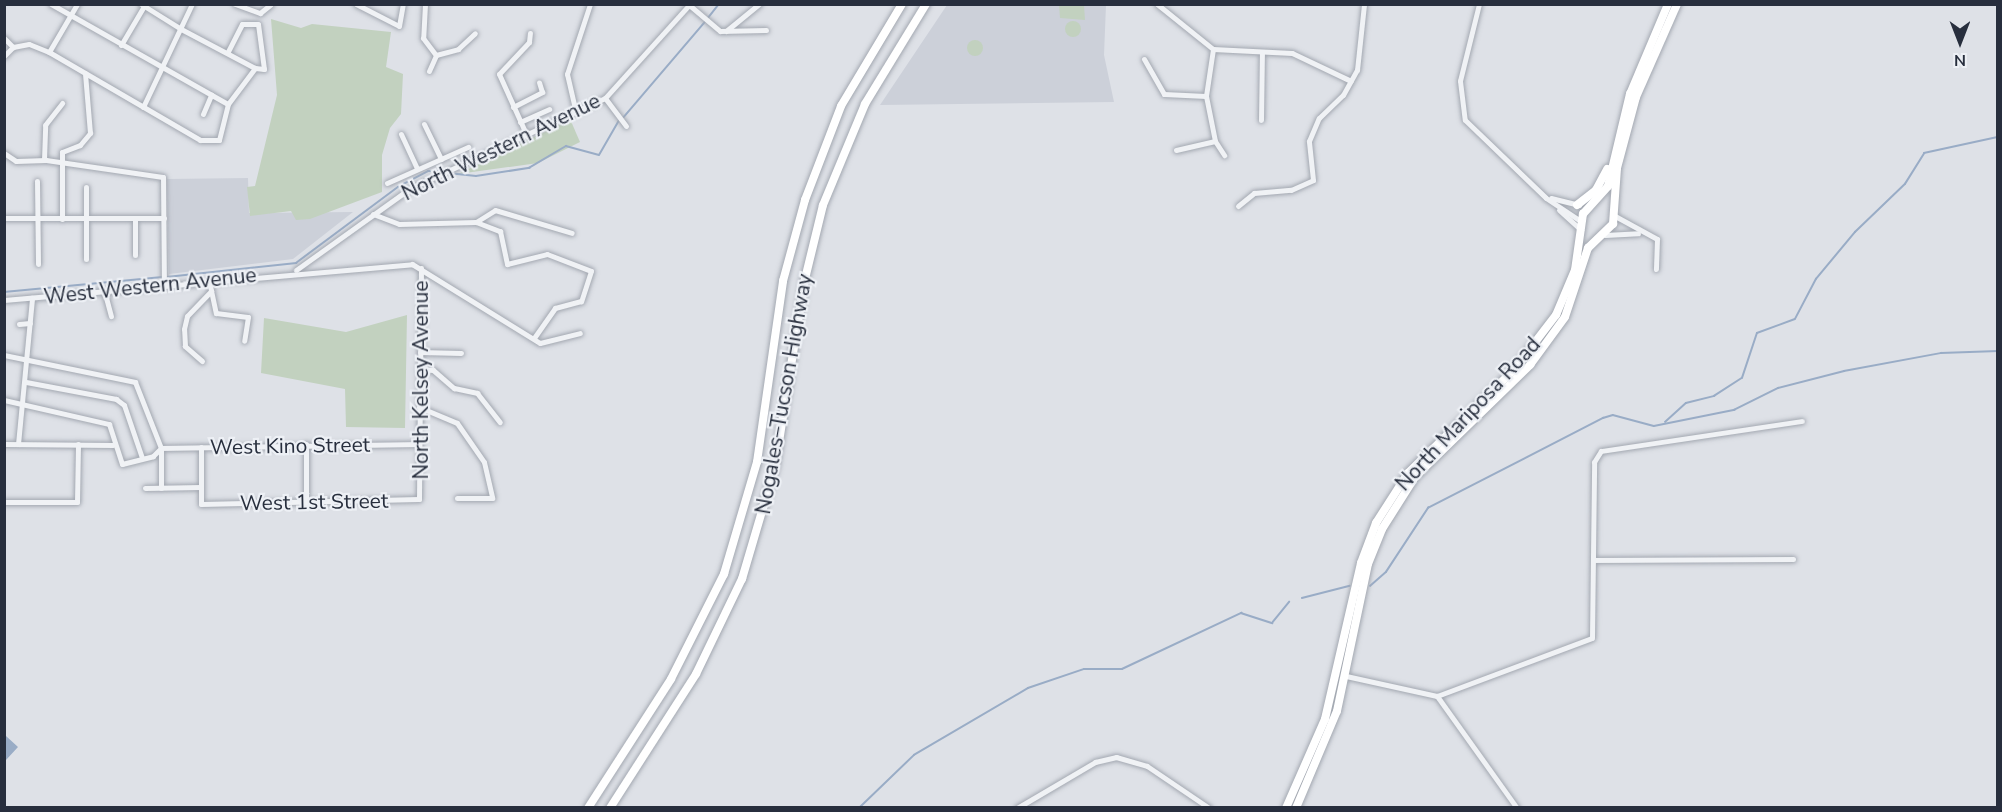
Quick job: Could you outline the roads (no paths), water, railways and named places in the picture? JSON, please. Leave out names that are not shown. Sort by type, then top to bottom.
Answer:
[{"type":"highway","points":[[881,33],[896,4]]},
{"type":"highway","name":"Nogales–Tucson Highway","points":[[588,807],[671,679],[724,574],[763,430],[790,253],[832,125],[881,33],[902,4]]},
{"type":"highway","name":"Nogales–Tucson Highway","points":[[610,807],[696,674],[742,579],[775,467],[804,283],[823,204],[865,104],[909,30],[928,4]]},
{"type":"highway","name":"North Mariposa Road","points":[[1294,807],[1346,676],[1356,584],[1397,488],[1522,362],[1555,317],[1573,279],[1582,226],[1591,203],[1608,186],[1614,146],[1642,57],[1668,4]]},
{"type":"highway","name":"North Mariposa Road","points":[[1286,807],[1303,786],[1325,719],[1364,566],[1404,491],[1471,421],[1522,374],[1557,329],[1578,288],[1588,248],[1604,235],[1615,215],[1617,168],[1636,98],[1677,4]]},
{"type":"highway","points":[[1577,205],[1600,184],[1614,146]]},
{"type":"highway","points":[[1591,203],[1606,203],[1615,215]]},
{"type":"highway","points":[[1582,226],[1604,235]]},
{"type":"highway","points":[[1555,317],[1557,329]]},
{"type":"highway","points":[[1522,362],[1522,374]]},
{"type":"highway","points":[[1471,421],[1472,410]]},
{"type":"street","points":[[51,4],[228,104]]},
{"type":"street","points":[[49,52],[76,4]]},
{"type":"street","points":[[143,107],[192,4]]},
{"type":"street","points":[[235,4],[260,13],[270,7]]},
{"type":"street","points":[[356,4],[399,26],[403,17],[403,4]]},
{"type":"street","points":[[425,4],[423,38],[436,55]]},
{"type":"street","points":[[576,113],[567,74],[590,4]]},
{"type":"street","points":[[726,31],[759,4]]},
{"type":"street","points":[[1157,4],[1213,50],[1292,53],[1351,81]]},
{"type":"street","points":[[1238,207],[1254,193],[1291,190],[1313,180],[1312,131],[1351,81],[1360,58],[1364,4]]},
{"type":"street","points":[[1479,4],[1460,81],[1461,107],[1470,129],[1549,201],[1582,226]]},
{"type":"street","points":[[121,45],[142,5],[255,68],[264,69],[258,24],[242,24],[228,52]]},
{"type":"street","points":[[689,5],[726,31],[766,30]]},
{"type":"street","name":"North Western Avenue","points":[[295,271],[373,213],[459,166],[605,98],[689,5]]},
{"type":"street","points":[[436,55],[458,49],[475,33]]},
{"type":"street","points":[[527,136],[513,107],[500,70],[529,42],[530,33]]},
{"type":"street","points":[[4,38],[13,47]]},
{"type":"street","points":[[4,56],[13,47],[30,44],[49,52],[189,135],[219,140],[228,104],[255,68]]},
{"type":"street","points":[[1213,50],[1206,96],[1215,141],[1224,155]]},
{"type":"street","points":[[1261,120],[1262,52]]},
{"type":"street","points":[[429,71],[436,55]]},
{"type":"street","points":[[1144,59],[1164,94],[1206,96]]},
{"type":"street","points":[[62,219],[62,152],[80,145],[90,133],[85,73]]},
{"type":"street","points":[[513,107],[541,85]]},
{"type":"street","points":[[203,114],[212,95]]},
{"type":"street","points":[[605,98],[626,126]]},
{"type":"street","points":[[44,160],[45,125],[62,103]]},
{"type":"street","points":[[520,122],[549,109]]},
{"type":"street","points":[[424,124],[441,159]]},
{"type":"street","points":[[400,134],[417,169]]},
{"type":"street","points":[[1176,150],[1215,141]]},
{"type":"street","points":[[387,183],[468,147]]},
{"type":"street","points":[[4,153],[16,161],[44,160],[163,177],[164,283]]},
{"type":"street","points":[[453,153],[459,166]]},
{"type":"street","points":[[37,182],[38,264]]},
{"type":"street","points":[[86,187],[86,260]]},
{"type":"street","points":[[1539,191],[1577,205],[1591,203]]},
{"type":"street","points":[[1549,201],[1582,226]]},
{"type":"street","points":[[476,222],[495,210],[572,233]]},
{"type":"street","points":[[373,213],[399,224],[476,222],[498,228],[505,262],[518,262],[542,254],[563,257],[588,268],[592,278],[581,301],[555,308],[534,338]]},
{"type":"street","points":[[1615,215],[1659,243],[1656,269]]},
{"type":"street","points":[[4,218],[164,218]]},
{"type":"street","points":[[135,219],[135,255]]},
{"type":"street","points":[[1604,235],[1643,234]]},
{"type":"street","points":[[313,258],[319,270]]},
{"type":"street","name":"West Western Avenue","points":[[4,300],[295,271],[408,264],[421,268]]},
{"type":"street","points":[[421,268],[543,344],[580,333]]},
{"type":"street","name":"North Kelsey Avenue","points":[[421,268],[419,407],[421,492]]},
{"type":"street","points":[[208,281],[218,314],[248,317],[244,341]]},
{"type":"street","points":[[104,290],[111,316]]},
{"type":"street","points":[[202,361],[185,346],[183,329],[187,316],[211,291]]},
{"type":"street","points":[[18,444],[26,382],[32,298]]},
{"type":"street","points":[[19,324],[30,322]]},
{"type":"street","points":[[420,352],[461,353]]},
{"type":"street","points":[[4,355],[129,377],[160,448],[160,488]]},
{"type":"street","points":[[420,369],[477,393],[500,422]]},
{"type":"street","points":[[26,382],[116,399],[124,405],[142,459]]},
{"type":"street","points":[[4,400],[109,424],[113,445],[122,464],[142,459],[160,448]]},
{"type":"street","points":[[419,407],[446,414],[471,435],[493,493],[486,501],[457,498]]},
{"type":"street","points":[[1346,676],[1437,696],[1592,638],[1594,462],[1601,451],[1802,421]]},
{"type":"street","points":[[4,444],[113,445]]},
{"type":"street","points":[[4,502],[77,502],[78,444]]},
{"type":"street","points":[[306,444],[306,503]]},
{"type":"street","name":"West Kino Street","points":[[160,448],[419,444]]},
{"type":"street","points":[[145,488],[201,487],[201,447]]},
{"type":"street","name":"West 1st Street","points":[[201,487],[201,504],[413,501],[421,492]]},
{"type":"street","points":[[1593,560],[1793,559]]},
{"type":"street","points":[[1437,696],[1517,807]]},
{"type":"street","points":[[1017,807],[1106,758],[1147,766],[1209,807]]},
{"type":"water","points":[[6,736],[18,747],[6,760],[5,771]]},
{"type":"waterway","points":[[708,18],[719,4]]},
{"type":"waterway","points":[[623,118],[705,22]]},
{"type":"waterway","points":[[448,173],[476,176],[529,168],[566,146],[599,155],[619,121]]},
{"type":"waterway","points":[[1665,422],[1686,403],[1714,396],[1742,378],[1757,333],[1795,319],[1816,279],[1855,232],[1905,184],[1924,153],[1998,137]]},
{"type":"waterway","points":[[167,277],[296,263],[398,187],[428,171],[440,171]]},
{"type":"waterway","points":[[4,292],[162,277]]},
{"type":"waterway","points":[[1370,586],[1386,572],[1428,508],[1603,418],[1613,415],[1654,426],[1734,410],[1778,388],[1844,371],[1941,353],[1998,351]]},
{"type":"waterway","points":[[1302,598],[1349,586]]},
{"type":"waterway","points":[[859,808],[914,755],[1028,688],[1084,669],[1122,669],[1241,613],[1272,623],[1289,602]]}]
